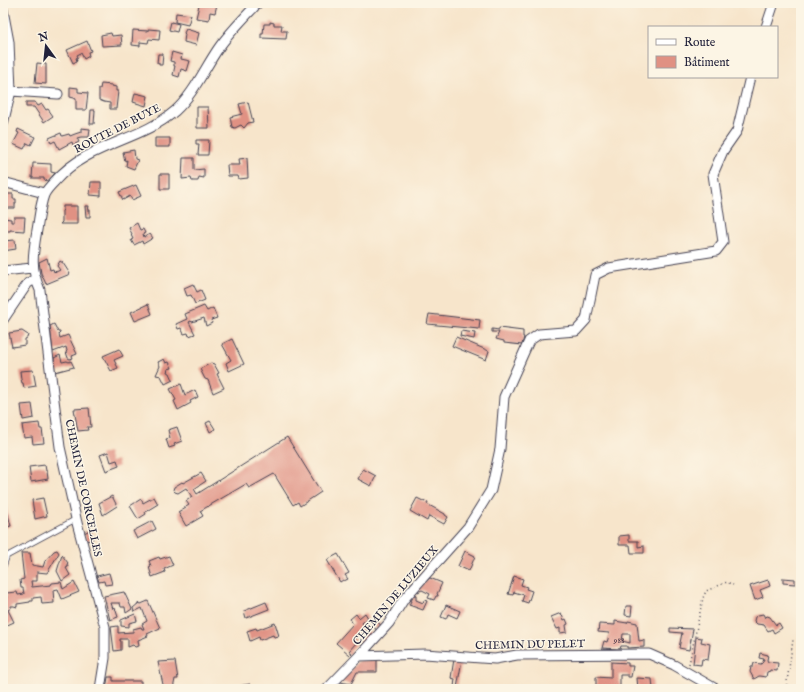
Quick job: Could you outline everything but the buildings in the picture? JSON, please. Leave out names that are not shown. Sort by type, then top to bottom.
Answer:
[{"type":"street","name":"ROUTE DE BUYE","points":[[44,193],[63,172],[82,158],[164,120],[176,110],[189,95],[220,46],[258,3]]},
{"type":"street","points":[[766,26],[774,3]]},
{"type":"street","points":[[3,10],[9,42],[11,91],[3,124]]},
{"type":"street","name":"CHEMIN DE LUZIEUX","points":[[359,656],[389,624],[404,599],[468,527],[491,490],[500,448],[504,397],[529,341],[539,334],[576,331],[586,320],[595,275],[609,268],[716,251],[723,242],[713,174],[723,152],[738,131],[750,78]]},
{"type":"street","points":[[11,91],[58,94]]},
{"type":"street","points":[[3,182],[44,193],[34,243],[32,268],[3,271]]},
{"type":"street","name":"CHEMIN DE CORCELLES","points":[[32,268],[40,290],[45,341],[60,447],[76,519],[105,627],[106,658],[100,689]]},
{"type":"street","points":[[3,320],[28,283],[35,279]]},
{"type":"street","name":"CHEMIN DU PELET","points":[[359,656],[425,654],[495,659],[517,655],[649,654],[674,665],[716,689]]},
{"type":"street","points":[[327,689],[359,656]]},
{"type":"lane","points":[[4,565],[7,556],[76,519]]},
{"type":"path","points":[[688,673],[703,598],[706,591],[727,582],[733,585]]},
{"type":"path","points":[[786,689],[793,640]]}]
